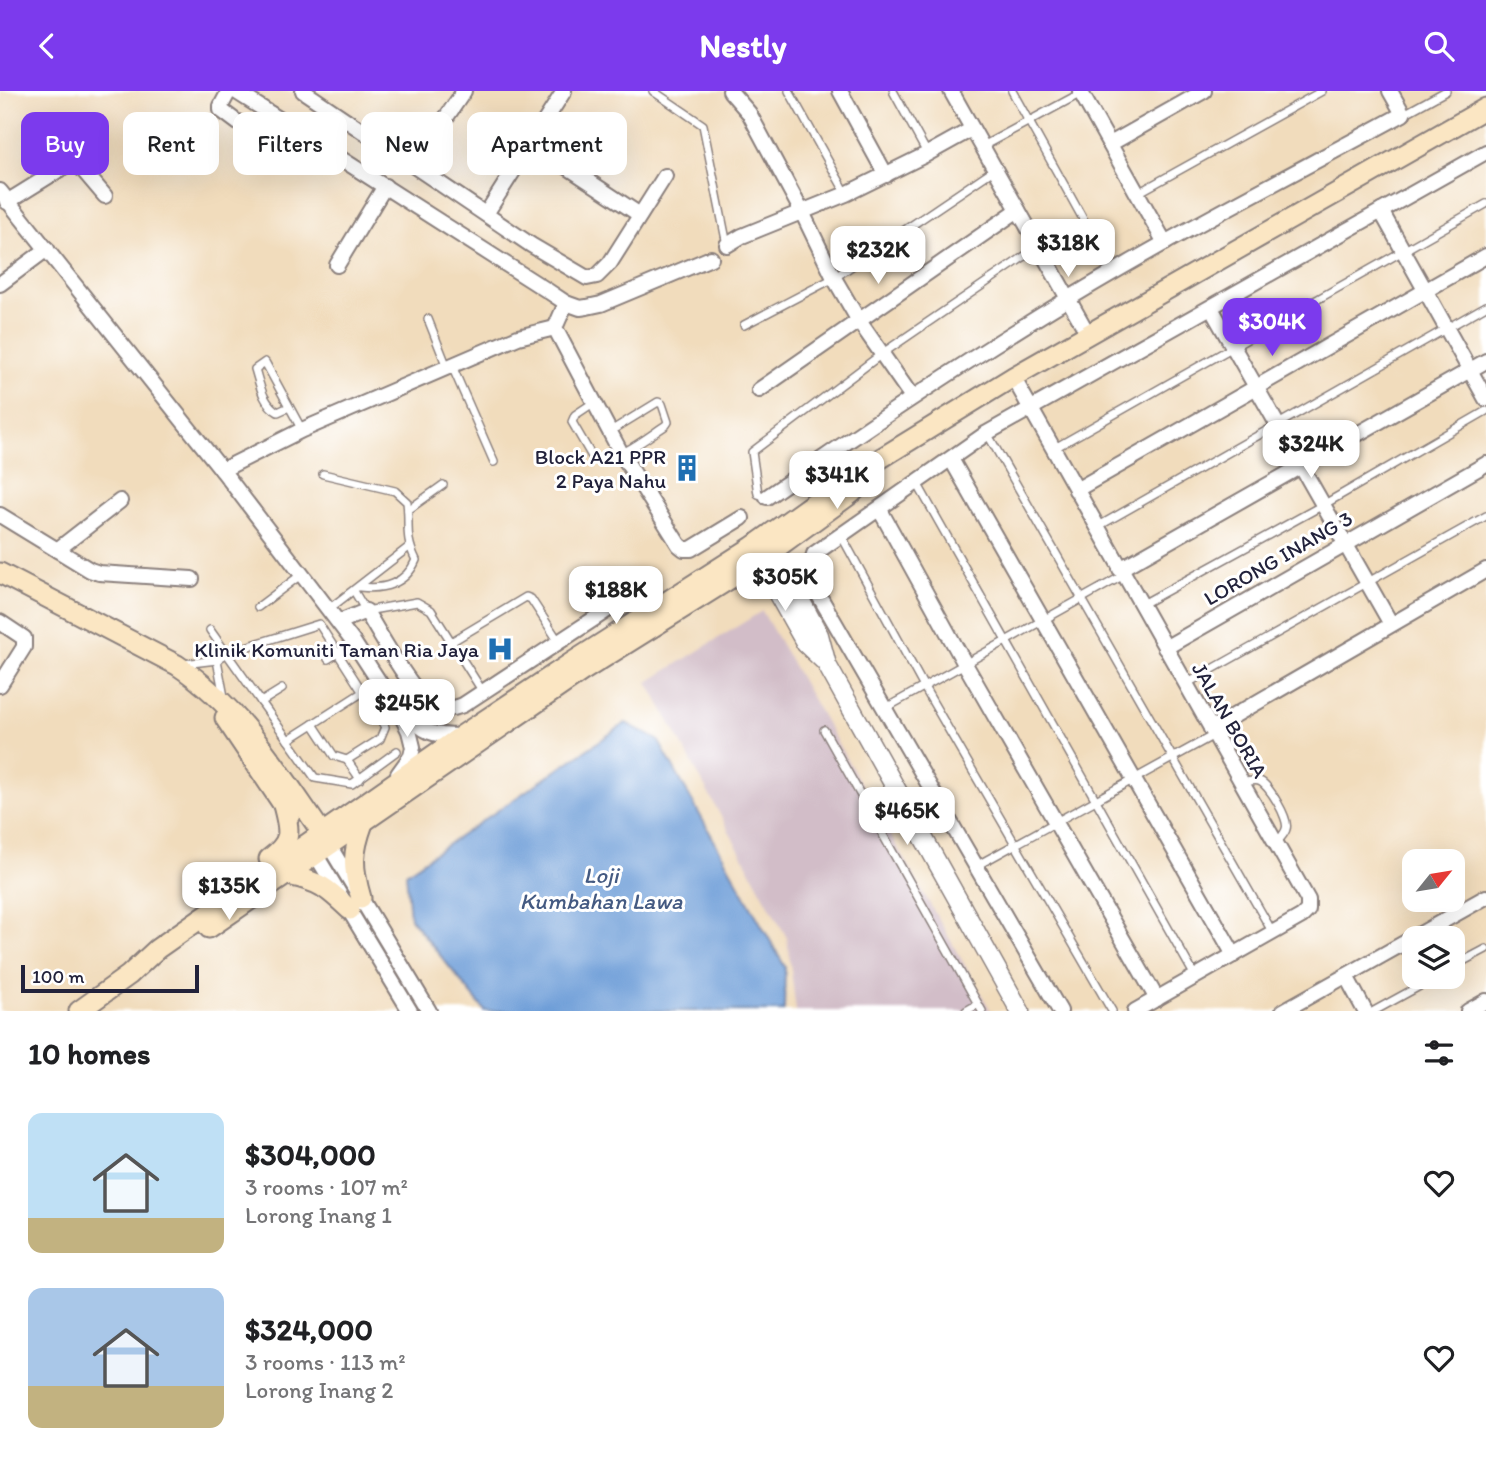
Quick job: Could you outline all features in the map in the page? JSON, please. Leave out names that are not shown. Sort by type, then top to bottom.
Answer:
[{"type":"main road","points":[[129,975],[164,958],[288,875],[343,818],[461,736],[614,635],[852,493],[888,456],[1013,377],[1486,108]]},
{"type":"main road","points":[[157,949],[319,844],[363,823],[763,548]]},
{"type":"main road","points":[[0,573],[177,664],[201,681],[229,706],[258,740],[291,802],[284,848],[188,920],[129,975],[79,1011]]},
{"type":"main road","points":[[212,693],[220,712],[291,802],[319,844]]},
{"type":"main road","points":[[291,802],[343,818]]},
{"type":"main road","points":[[355,904],[353,857],[363,823]]},
{"type":"main road","points":[[288,875],[313,881],[355,904]]},
{"type":"street","points":[[229,91],[220,106],[221,110],[233,119]]},
{"type":"street","points":[[235,91],[268,112]]},
{"type":"street","points":[[551,112],[564,91]]},
{"type":"street","points":[[730,91],[749,113],[859,321],[912,397]]},
{"type":"street","points":[[840,91],[886,175]]},
{"type":"street","points":[[951,91],[1087,334]]},
{"type":"street","points":[[1110,144],[1204,91]]},
{"type":"street","points":[[767,497],[912,397],[1068,299],[1165,243],[1403,114],[1390,91]]},
{"type":"street","points":[[449,112],[462,92]]},
{"type":"street","points":[[1083,92],[1165,243]]},
{"type":"street","points":[[309,93],[361,129]]},
{"type":"street","points":[[727,245],[846,194],[972,129]]},
{"type":"street","points":[[1060,1011],[814,585],[811,565],[814,554],[987,433],[1486,152]]},
{"type":"street","points":[[105,196],[73,161],[4,197],[330,609],[382,684],[402,717],[413,747],[407,764],[385,789]]},
{"type":"street","points":[[347,163],[566,303],[580,308],[601,304],[711,258]]},
{"type":"street","points":[[429,175],[587,278],[597,276],[603,271],[665,176]]},
{"type":"street","points":[[486,214],[511,175]]},
{"type":"street","points":[[579,175],[640,215]]},
{"type":"street","points":[[337,265],[385,187]]},
{"type":"street","points":[[759,390],[1018,210]]},
{"type":"street","points":[[1381,211],[1486,399]]},
{"type":"street","points":[[0,284],[47,249]]},
{"type":"street","points":[[1076,490],[1486,256]]},
{"type":"street","points":[[555,328],[566,303]]},
{"type":"street","points":[[1211,308],[1391,624]]},
{"type":"street","points":[[222,470],[302,430],[518,337],[555,328]]},
{"type":"street","points":[[555,328],[609,432],[679,545],[684,549],[691,549],[742,519]]},
{"type":"street","points":[[1122,572],[1486,361]]},
{"type":"street","name":"JALAN BORIA","points":[[1013,377],[1308,900],[1308,910],[1302,916],[1135,1011]]},
{"type":"street","points":[[951,459],[1234,955]]},
{"type":"street","name":"LORONG INANG 3","points":[[1165,648],[1486,464]]},
{"type":"street","points":[[57,550],[120,501]]},
{"type":"street","points":[[880,509],[965,664],[1157,999]]},
{"type":"street","points":[[0,515],[78,564],[99,573],[192,579]]},
{"type":"street","points":[[763,548],[819,635],[827,665],[1020,1011]]},
{"type":"street","points":[[1213,732],[1486,570]]},
{"type":"street","points":[[339,622],[366,611],[419,694],[439,708],[456,708],[647,585]]},
{"type":"street","points":[[591,621],[614,635]]},
{"type":"street","points":[[0,622],[24,638],[24,647],[0,685]]},
{"type":"street","points":[[562,640],[571,663]]},
{"type":"street","points":[[382,684],[418,726],[427,732],[461,736]]},
{"type":"street","points":[[319,844],[355,904],[429,1011]]},
{"type":"street","points":[[1283,1011],[1486,897]]},
{"type":"street","points":[[355,904],[410,1011]]},
{"type":"street","points":[[1346,976],[1365,1011]]},
{"type":"street","points":[[1468,1011],[1486,1001]]},
{"type":"lane","points":[[653,91],[703,125],[727,245]]},
{"type":"lane","points":[[789,91],[846,194]]},
{"type":"lane","points":[[893,91],[928,154]]},
{"type":"lane","points":[[1012,91],[1113,273]]},
{"type":"lane","points":[[1138,193],[1322,91]]},
{"type":"lane","points":[[1403,114],[1446,91]]},
{"type":"lane","points":[[982,146],[1083,92]]},
{"type":"lane","points":[[744,325],[834,278],[995,169]]},
{"type":"lane","points":[[1052,449],[1486,204]]},
{"type":"lane","points":[[767,497],[758,495],[751,451],[883,353],[1038,247]]},
{"type":"lane","points":[[1097,527],[1486,306]]},
{"type":"lane","points":[[428,319],[494,462]]},
{"type":"lane","points":[[289,407],[278,412],[270,408],[255,369],[265,362],[302,430]]},
{"type":"lane","points":[[593,403],[575,415],[572,422],[594,460],[603,461],[666,425],[668,422],[665,409],[658,402],[609,432]]},
{"type":"lane","points":[[1141,605],[1486,411]]},
{"type":"lane","points":[[987,433],[1273,933]]},
{"type":"lane","points":[[323,474],[395,491],[407,502],[406,523],[410,547],[416,560],[411,571],[380,589],[357,589]]},
{"type":"lane","points":[[917,484],[1195,976]]},
{"type":"lane","points":[[408,510],[443,485]]},
{"type":"lane","points":[[1186,685],[1486,516]]},
{"type":"lane","points":[[841,535],[924,687],[1112,1011]]},
{"type":"lane","points":[[330,609],[410,547]]},
{"type":"lane","points":[[884,709],[1083,599],[1122,572]]},
{"type":"lane","points":[[258,607],[302,573]]},
{"type":"lane","points":[[357,589],[366,611],[417,602],[424,604],[431,610],[483,692]]},
{"type":"lane","points":[[452,642],[526,597],[531,599],[562,640]]},
{"type":"lane","points":[[177,664],[217,660],[227,653],[320,624],[385,727],[380,739],[347,760]]},
{"type":"lane","points":[[210,630],[315,778],[352,784],[397,751]]},
{"type":"lane","points":[[328,659],[354,643]]},
{"type":"lane","points":[[217,660],[222,691],[229,706]]},
{"type":"lane","points":[[261,702],[282,689]]},
{"type":"lane","points":[[288,740],[363,692]]},
{"type":"lane","points":[[313,724],[334,756],[347,760],[360,779]]},
{"type":"lane","points":[[824,730],[980,1007],[965,1011]]},
{"type":"lane","points":[[976,866],[1173,758],[1213,732]]},
{"type":"lane","points":[[1242,784],[1255,779],[1264,782],[1270,790],[1287,821],[1287,829],[1276,844]]},
{"type":"lane","points":[[1465,960],[1486,949]]},
{"type":"lane","points":[[1374,1011],[1414,989]]},
{"type":"shaded area","points":[[762,611],[991,1011],[796,1011],[787,938],[648,682]]},
{"type":"water","name":"Loji Kumbahan Lawa","points":[[626,723],[658,740],[785,967],[784,1011],[485,1011],[410,918],[406,873]]},
{"type":"place","name":"Block A21 PPR 2 Paya Nahu","points":[[687,468]]},
{"type":"place","name":"Klinik Komuniti Taman Ria Jaya","points":[[500,649]]}]
